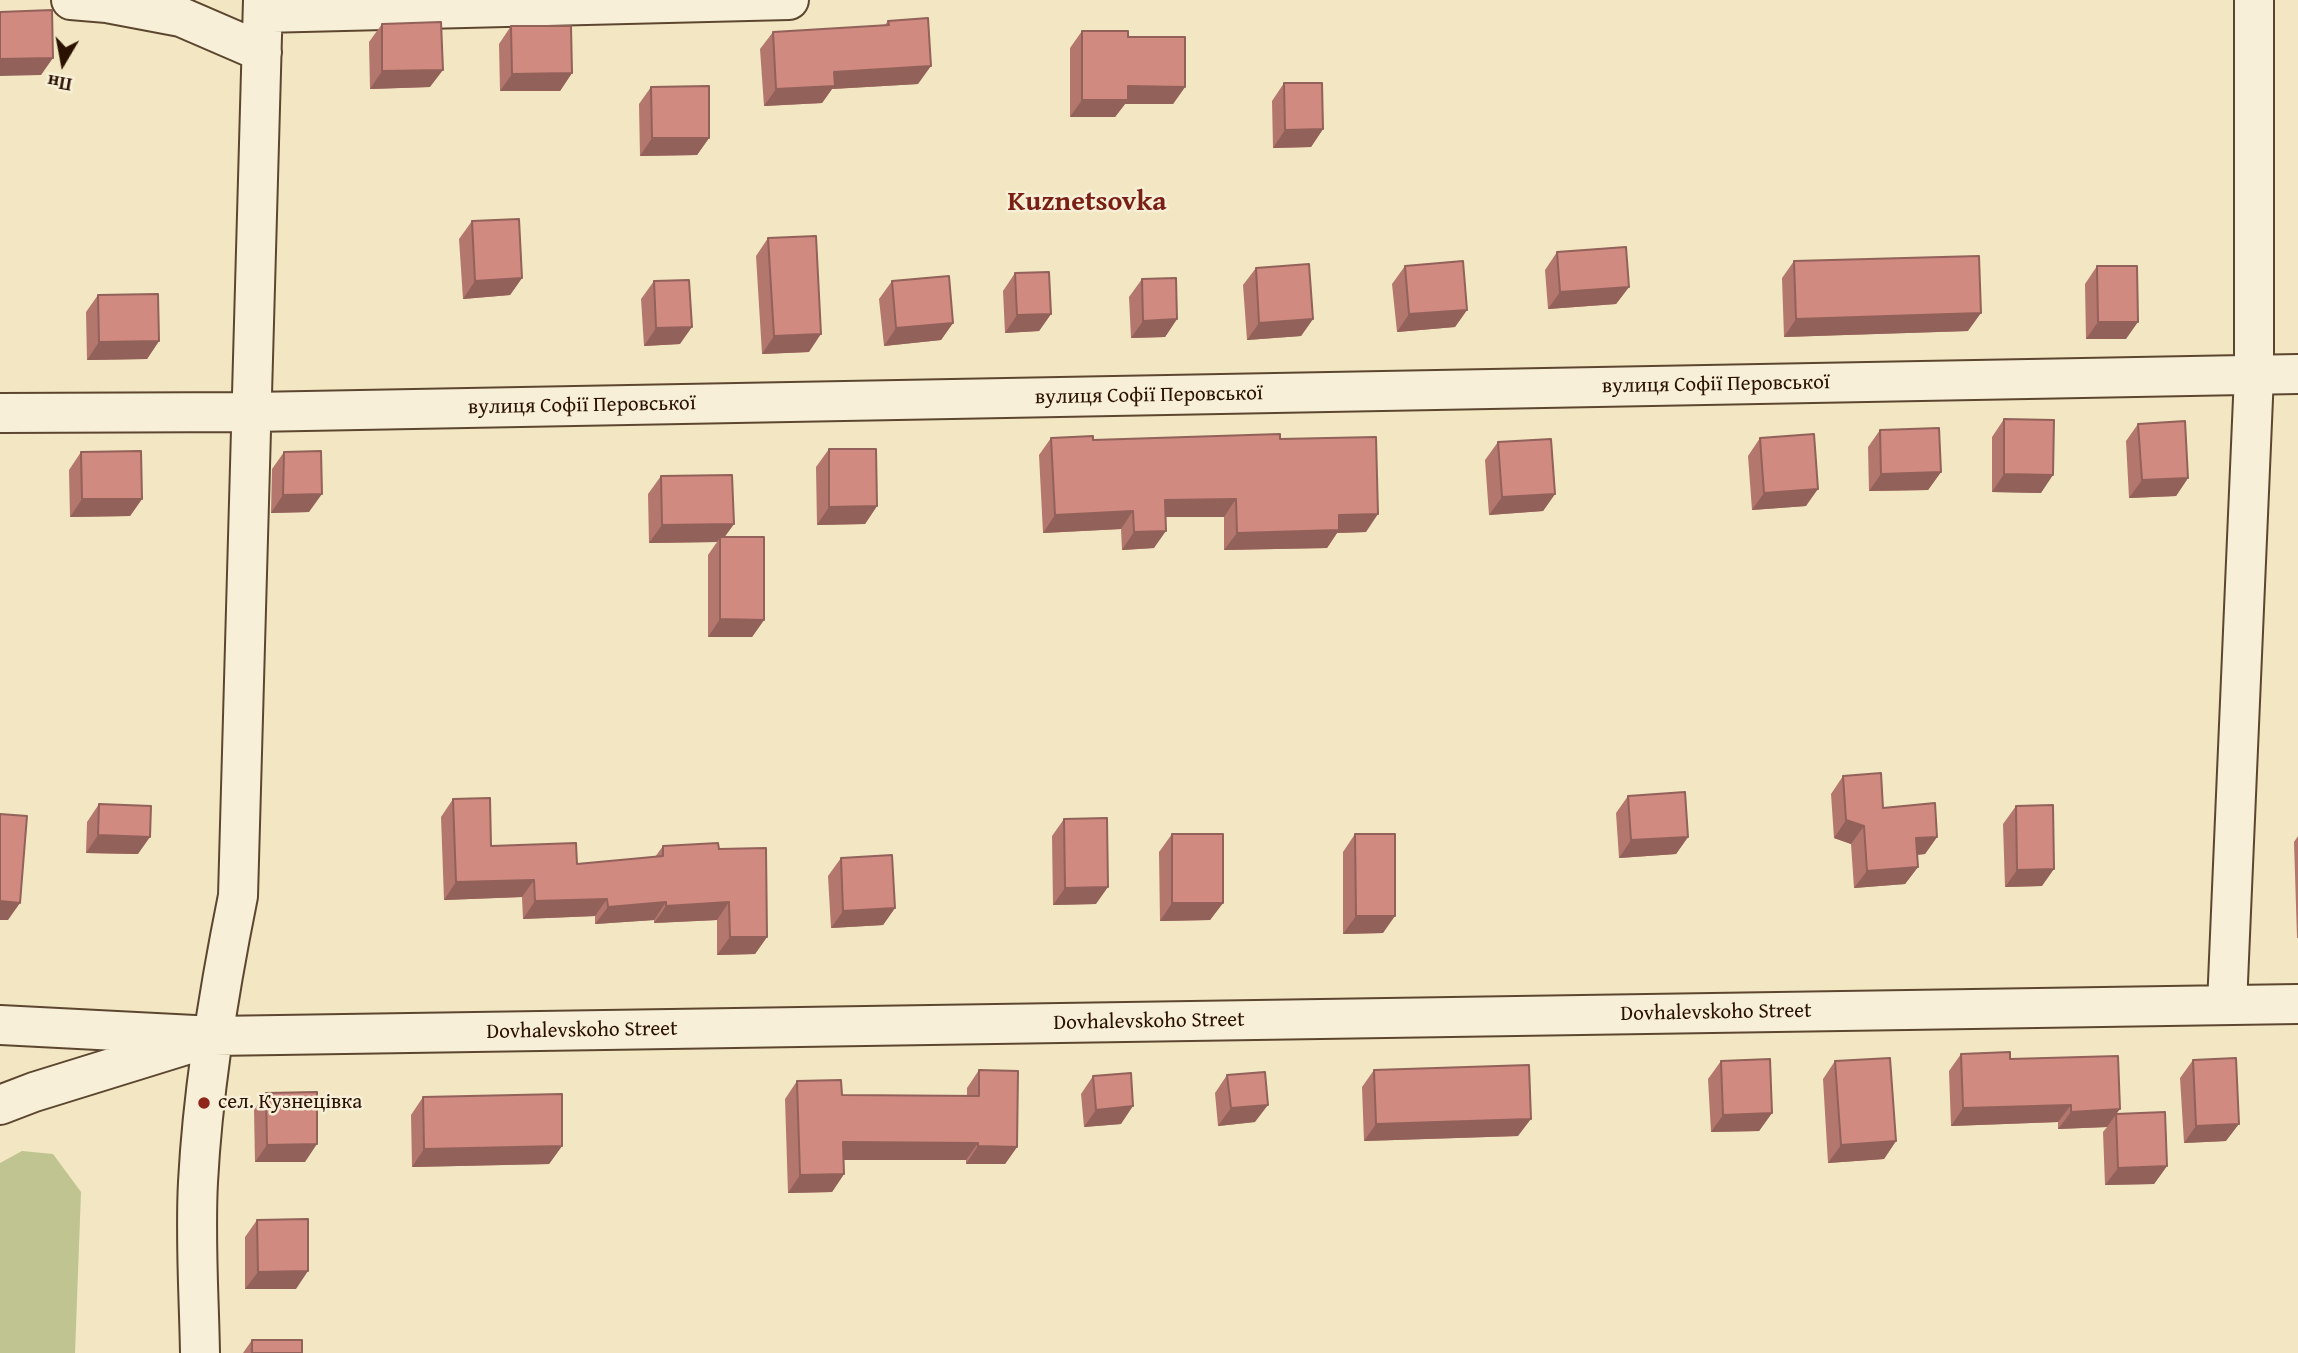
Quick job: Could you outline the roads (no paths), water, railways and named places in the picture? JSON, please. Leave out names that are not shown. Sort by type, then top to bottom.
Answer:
[{"type":"street","points":[[71,0],[107,3],[181,17],[262,52]]},
{"type":"street","points":[[200,1353],[198,1185],[204,1103],[225,961],[238,896],[263,6],[789,0]]},
{"type":"street","points":[[2227,1005],[2254,375],[2254,0]]},
{"type":"street","name":"вулиця Софії Перовської","points":[[0,413],[252,412],[2298,374]]},
{"type":"street","name":"Dovhalevskoho Street","points":[[0,1025],[214,1037],[2298,1004]]},
{"type":"street","points":[[0,1105],[214,1037]]},
{"type":"place","name":"сел. Кузнецівка","points":[[204,1103]]},
{"type":"district","name":"Kuznetsovka","points":[[1087,203]]}]
